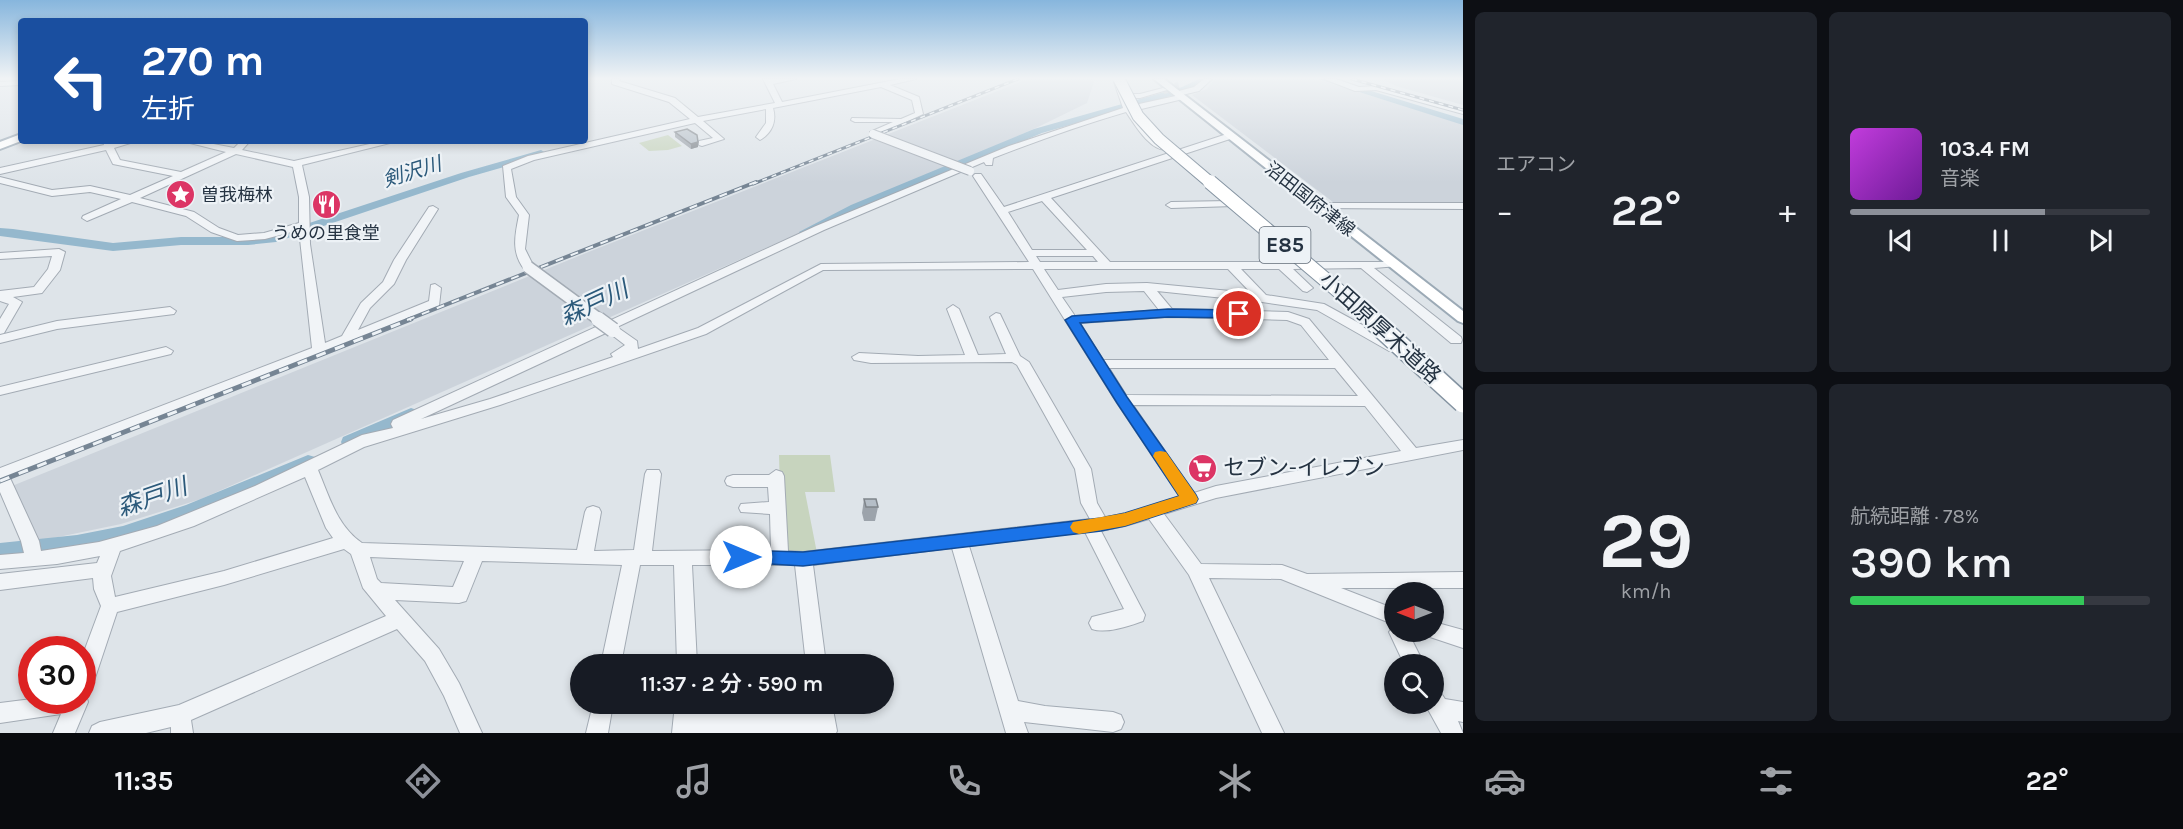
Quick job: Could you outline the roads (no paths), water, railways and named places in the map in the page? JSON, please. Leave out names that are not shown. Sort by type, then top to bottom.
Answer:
[{"type":"highway","name":"小田原厚木道路","points":[[1136,113],[1159,139],[1364,312],[1463,403]]},
{"type":"highway","name":"小田原厚木道路","points":[[1144,113],[1167,140],[1303,252],[1463,393]]},
{"type":"main road","name":"沼田国府津線","points":[[1203,113],[1230,136],[1463,308]]},
{"type":"main road","name":"沼田国府津線","points":[[1205,113],[1325,206],[1463,318]]},
{"type":"main road","points":[[0,146],[18,138]]},
{"type":"street","points":[[688,113],[720,139],[702,143]]},
{"type":"street","points":[[591,369],[593,361],[598,357],[627,352],[632,349],[632,344],[528,267],[520,256],[524,215],[512,197],[506,168],[531,159],[695,119],[728,113]]},
{"type":"street","points":[[760,137],[769,129],[770,113]]},
{"type":"street","points":[[0,562],[70,556],[168,529],[307,468],[820,228],[1100,113]]},
{"type":"street","points":[[1132,113],[1146,131],[1145,133],[1348,305],[1463,413]]},
{"type":"street","points":[[855,120],[897,121],[919,114]]},
{"type":"street","points":[[919,114],[873,134],[974,173],[1002,211],[1122,400],[1190,499]]},
{"type":"street","points":[[1049,126],[1060,130]]},
{"type":"street","points":[[1002,211],[1230,136]]},
{"type":"street","points":[[0,171],[108,144],[116,162],[182,175]]},
{"type":"street","points":[[201,144],[297,164],[381,144]]},
{"type":"street","points":[[87,218],[236,151],[243,144]]},
{"type":"street","points":[[974,173],[985,169],[990,162],[989,157]]},
{"type":"street","points":[[297,164],[304,196],[304,228],[319,350]]},
{"type":"street","points":[[0,180],[54,194],[87,189],[130,198],[190,214],[214,230],[237,238],[265,236],[304,228]]},
{"type":"street","points":[[1044,197],[1107,265]]},
{"type":"street","points":[[1172,205],[1230,204]]},
{"type":"street","points":[[1325,206],[1463,206]]},
{"type":"street","points":[[347,339],[365,306],[388,284],[400,260],[434,209]]},
{"type":"street","points":[[0,256],[59,252],[54,270],[38,290],[0,296]]},
{"type":"street","points":[[1029,253],[1096,253]]},
{"type":"street","points":[[1363,264],[1460,340]]},
{"type":"street","points":[[359,443],[495,402],[702,331],[821,267],[1394,264]]},
{"type":"street","points":[[1231,266],[1278,315]]},
{"type":"street","points":[[1283,266],[1307,288]]},
{"type":"street","points":[[1055,294],[1106,288],[1147,287],[1262,298],[1320,307],[1395,348]]},
{"type":"street","points":[[1147,287],[1168,313]]},
{"type":"street","points":[[34,559],[30,541],[0,475],[435,303],[435,288]]},
{"type":"street","points":[[0,296],[16,302],[0,330]]},
{"type":"street","points":[[953,309],[973,358]]},
{"type":"street","points":[[0,339],[57,325],[170,311]]},
{"type":"street","points":[[1072,320],[1168,313],[1278,315],[1305,322],[1413,455]]},
{"type":"street","points":[[996,317],[1014,357]]},
{"type":"street","points":[[1438,340],[1460,340]]},
{"type":"street","points":[[0,391],[166,351]]},
{"type":"street","points":[[859,357],[872,359],[1014,357],[1022,362],[1083,470],[1095,525],[1136,615],[1099,623]]},
{"type":"street","points":[[1099,364],[1339,364]]},
{"type":"street","points":[[1122,400],[1368,401]]},
{"type":"street","points":[[110,606],[162,591],[224,578],[353,545],[584,558],[780,557],[803,559],[1095,525],[1153,511],[1215,492],[1463,445]]},
{"type":"street","points":[[307,468],[309,468],[335,528],[353,545],[369,583],[432,655],[452,690],[471,733]]},
{"type":"street","points":[[614,654],[638,557],[652,474]]},
{"type":"street","points":[[734,481],[776,478],[780,557]]},
{"type":"street","points":[[747,508],[777,508]]},
{"type":"street","points":[[1153,511],[1196,571],[1273,733]]},
{"type":"street","points":[[584,558],[593,512]]},
{"type":"street","points":[[959,541],[1005,699],[1012,710],[1017,733]]},
{"type":"street","points":[[96,647],[110,606],[101,588],[102,570],[113,546]]},
{"type":"street","points":[[377,591],[459,595],[476,553]]},
{"type":"street","points":[[683,557],[687,654]]},
{"type":"street","points":[[803,559],[815,654]]},
{"type":"street","points":[[0,582],[102,570]]},
{"type":"street","points":[[1196,571],[1282,572],[1384,616]]},
{"type":"street","points":[[1303,580],[1463,580]]},
{"type":"street","points":[[100,733],[181,724],[399,619]]},
{"type":"street","points":[[1444,633],[1463,639]]},
{"type":"street","points":[[1444,706],[1463,712]]},
{"type":"street","points":[[0,713],[18,709]]},
{"type":"street","points":[[1012,710],[1045,716],[1113,722]]},
{"type":"street","points":[[64,733],[72,714]]},
{"type":"street","points":[[597,733],[601,714]]},
{"type":"street","points":[[1443,714],[1453,733]]},
{"type":"street","points":[[684,720],[825,720]]},
{"type":"waterway","name":"森戸川","points":[[805,232],[855,208],[1038,131],[1100,113]]},
{"type":"waterway","points":[[1434,113],[1463,122]]},
{"type":"waterway","name":"剣沢川","points":[[0,232],[113,247],[181,241],[248,241],[276,238],[465,175],[541,153]]},
{"type":"waterway","name":"森戸川","points":[[350,442],[411,414]]},
{"type":"waterway","name":"森戸川","points":[[0,552],[108,538],[147,527],[308,462]]},
{"type":"railway","points":[[753,184],[932,113]]},
{"type":"railway","points":[[407,320],[756,182]]},
{"type":"railway","points":[[0,481],[411,319]]},
{"type":"place","name":"曽我梅林","points":[[180,195]]},
{"type":"place","name":"うめの里食堂","points":[[326,204]]},
{"type":"place","name":"セブン-イレブン","points":[[1202,468]]}]
